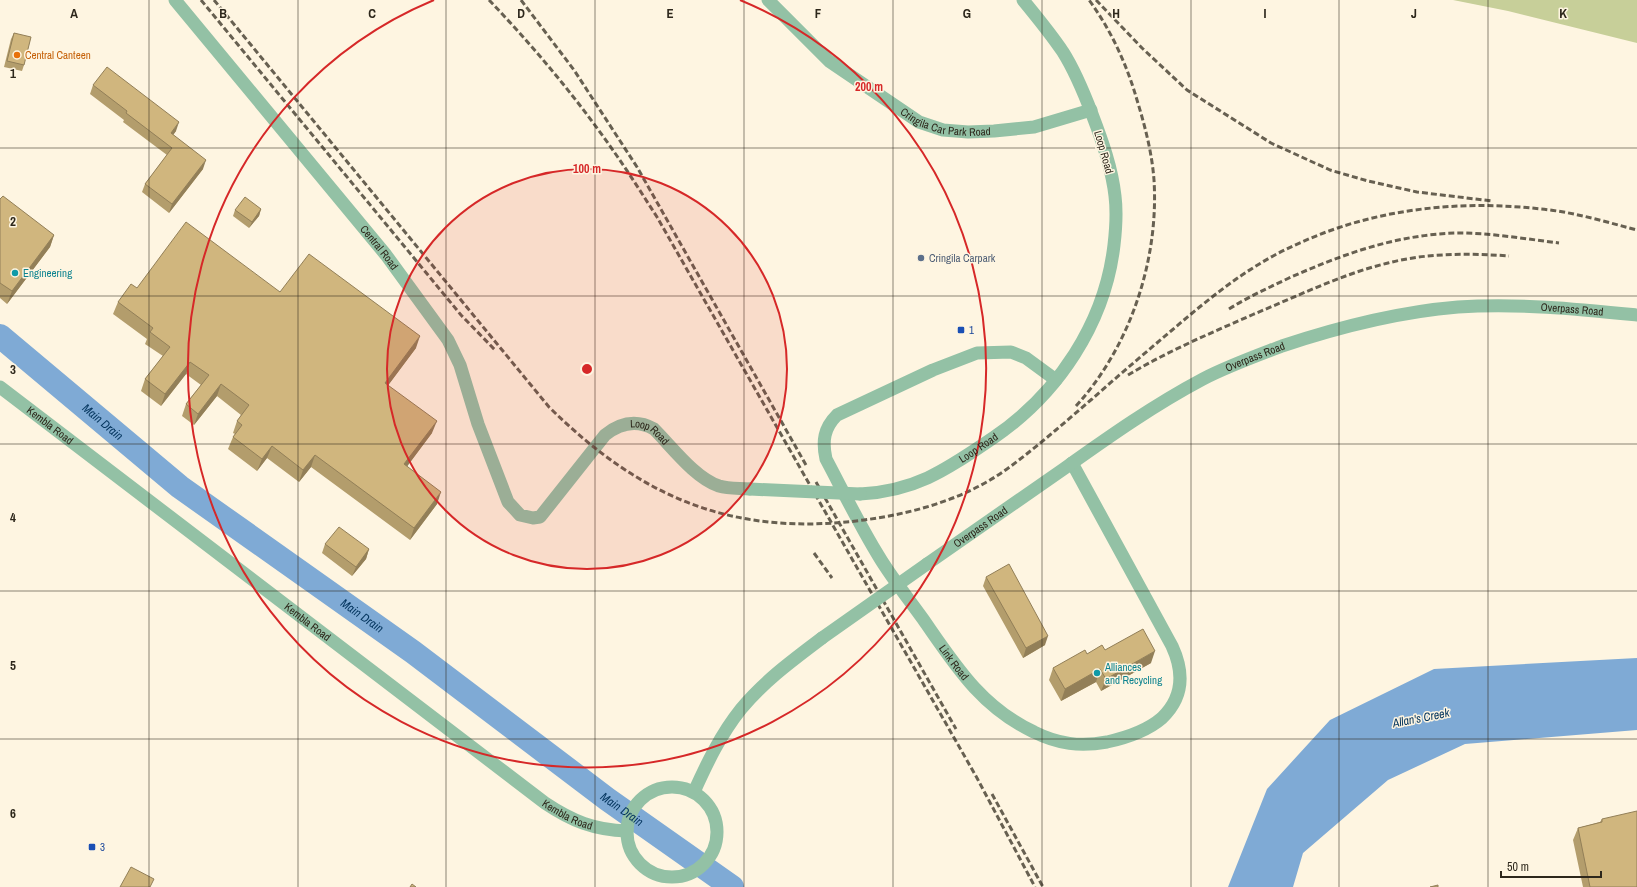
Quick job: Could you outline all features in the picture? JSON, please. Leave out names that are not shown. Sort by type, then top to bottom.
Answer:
[{"type":"street","name":"Central Road","points":[[175,0],[386,256],[448,340],[460,365],[478,424],[508,502],[520,515],[533,518]]},
{"type":"street","name":"Cringila Car Park Road","points":[[768,0],[829,61],[919,122],[943,130],[968,132],[994,131],[1034,127],[1091,110]]},
{"type":"street","name":"Loop Road","points":[[533,518],[540,517],[545,512],[605,436],[619,426],[628,423],[646,425],[654,429],[692,468],[711,483],[720,487],[860,494],[876,493],[912,485],[952,466],[1012,425],[1033,405],[1056,380],[1074,354],[1091,324],[1104,294],[1111,264],[1116,223],[1115,196],[1102,139],[1091,110],[1064,53],[1023,0]]},
{"type":"street","name":"Overpass Road","points":[[694,792],[720,742],[741,710],[764,684],[792,661],[822,638],[1110,435],[1155,406],[1205,378],[1258,355],[1310,337],[1358,323],[1409,313],[1506,305],[1637,315]]},
{"type":"street","name":"Link Road","points":[[1056,380],[1026,358],[1011,352],[977,353],[933,370],[837,414],[824,433],[824,450],[826,459],[878,555],[962,674],[980,695],[1018,724],[1060,743],[1079,745],[1103,743],[1133,734],[1149,727],[1161,718],[1172,706],[1178,693],[1180,668],[1172,646],[1072,463]]},
{"type":"street","name":"Kembla Road","points":[[0,388],[545,803],[579,822],[596,828],[627,831]]},
{"type":"street","points":[[671,786],[694,792],[706,801],[714,814],[718,829],[716,844],[709,858],[688,878],[670,877],[657,874],[644,867],[635,857],[629,845],[627,831],[630,816],[637,804],[648,794],[659,788],[671,786]]},
{"type":"green space","points":[[1453,0],[1637,0],[1637,43],[1508,11]]},
{"type":"water","name":"Allan's Creek","points":[[1637,658],[1637,730],[1465,744],[1388,780],[1303,853],[1293,887],[1228,887],[1267,789],[1330,720],[1434,669]]},
{"type":"building","name":"Central Canteen","points":[[14,33],[31,37],[24,65],[7,61]]},
{"type":"building","points":[[107,67],[179,122],[171,133],[206,160],[172,204],[145,184],[172,148],[126,113],[127,111],[93,85]]},
{"type":"building","name":"Engineering","points":[[3,196],[54,235],[12,291],[0,283],[0,199]]},
{"type":"building","points":[[245,197],[261,209],[252,222],[235,210]]},
{"type":"building","points":[[186,222],[280,292],[309,254],[420,336],[385,383],[437,421],[404,464],[441,492],[414,528],[315,455],[303,470],[272,446],[262,459],[233,437],[242,425],[237,421],[249,405],[221,384],[198,414],[186,404],[209,375],[190,362],[165,394],[145,379],[170,347],[150,332],[153,328],[118,302],[131,284],[137,288]]},
{"type":"building","points":[[339,527],[369,549],[356,567],[325,544]]},
{"type":"building","points":[[1009,564],[1048,636],[1026,648],[986,577]]},
{"type":"building","points":[[1143,629],[1155,651],[1106,679],[1100,669],[1065,689],[1053,668],[1085,650],[1087,654],[1102,645],[1105,650]]},
{"type":"building","points":[[1637,811],[1637,887],[1590,887],[1578,828],[1602,822],[1602,819]]},
{"type":"building","points":[[131,867],[154,879],[150,887],[120,887]]},
{"type":"waterway","name":"Main Drain","points":[[0,336],[180,487],[413,652],[607,799],[732,887]]},
{"type":"railway","points":[[201,0],[461,315],[496,351]]},
{"type":"railway","points":[[214,0],[549,407],[584,439],[619,466],[655,488],[693,504],[732,516],[773,522],[817,524],[864,520],[921,509],[974,489],[991,480],[1029,452],[1186,318],[1233,281],[1284,250],[1331,230],[1389,214],[1420,209],[1480,206],[1511,206],[1553,210],[1637,230]]},
{"type":"railway","points":[[489,0],[540,56],[572,95],[617,156],[657,217],[977,778],[1035,887]]},
{"type":"railway","points":[[521,0],[574,70],[637,167],[806,465]]},
{"type":"railway","points":[[1076,406],[1095,383],[1112,357],[1126,330],[1146,271],[1152,241],[1154,210],[1152,160],[1133,87],[1118,48],[1089,0]]},
{"type":"railway","points":[[1096,0],[1142,48],[1187,90],[1271,143],[1330,170],[1368,181],[1417,192],[1492,201]]},
{"type":"railway","points":[[1229,309],[1243,300],[1309,269],[1350,253],[1393,241],[1436,234],[1471,233],[1559,243]]},
{"type":"railway","points":[[1128,375],[1174,350],[1222,328],[1354,273],[1388,263],[1418,257],[1463,254],[1509,256]]},
{"type":"railway","points":[[816,482],[956,729]]},
{"type":"railway","points":[[814,553],[832,578]]},
{"type":"railway","points":[[992,794],[1043,887]]},
{"type":"place","name":"Central Canteen","points":[[17,55]]},
{"type":"place","name":"Cringila Carpark","points":[[921,258]]},
{"type":"place","name":"Engineering","points":[[15,273]]},
{"type":"place","name":"1","points":[[961,330]]},
{"type":"place","name":"Alliances and Recycling","points":[[1097,673]]},
{"type":"place","name":"3","points":[[92,847]]}]
